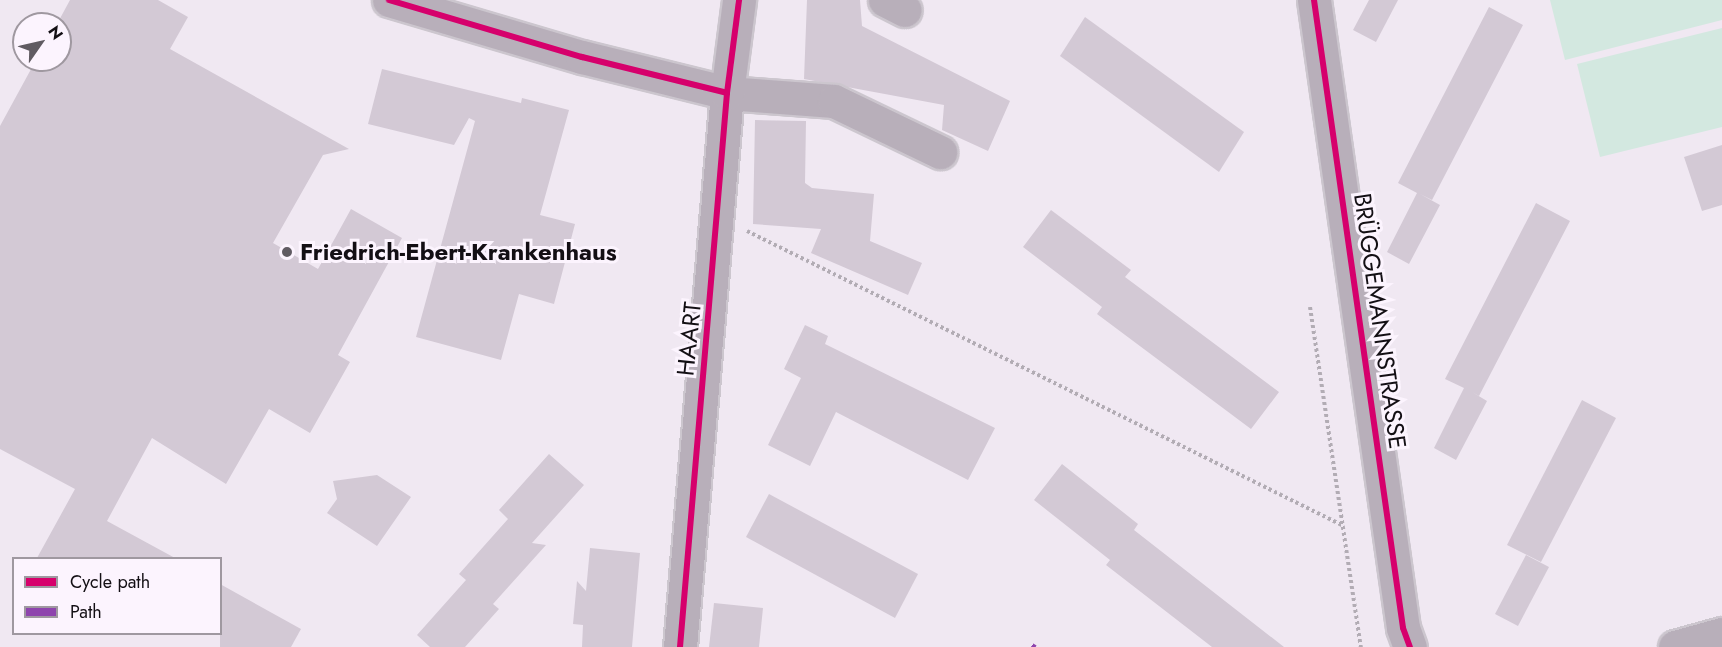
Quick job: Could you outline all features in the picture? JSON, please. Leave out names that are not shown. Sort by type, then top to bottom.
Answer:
[{"type":"street","points":[[389,0],[582,57],[727,93],[834,101],[940,152]]},
{"type":"street","name":"HAART","points":[[680,647],[719,218],[727,93],[740,0]]},
{"type":"street","name":"BRÜGGEMANNSTRASSE","points":[[1314,0],[1403,628],[1410,647]]},
{"type":"path","points":[[719,218],[1344,526]]},
{"type":"path","points":[[1310,307],[1361,647]]},
{"type":"green space","points":[[1550,0],[1722,0],[1722,20],[1565,60]]},
{"type":"green space","points":[[1722,28],[1722,127],[1600,157],[1577,64]]},
{"type":"building","points":[[70,0],[158,0],[188,17],[170,49],[349,149],[323,155],[273,243],[318,269],[351,209],[402,238],[338,355],[350,362],[310,433],[269,409],[226,484],[152,438],[107,521],[173,557],[38,557],[75,489],[0,449],[0,126],[29,72],[72,72],[72,12],[64,12]]},
{"type":"building","points":[[807,0],[860,0],[862,26],[1010,101],[988,151],[942,130],[944,105],[804,79]]},
{"type":"building","points":[[1369,0],[1398,0],[1376,42],[1353,30]]},
{"type":"building","points":[[1489,7],[1523,25],[1432,200],[1420,194],[1440,205],[1409,264],[1387,252],[1417,193],[1398,183]]},
{"type":"building","points":[[1085,17],[1244,132],[1219,172],[1060,56]]},
{"type":"building","points":[[382,69],[521,103],[522,98],[569,110],[540,215],[575,224],[554,304],[519,294],[501,360],[416,337],[475,121],[469,118],[454,145],[368,124]]},
{"type":"building","points":[[755,120],[806,121],[805,183],[812,188],[874,194],[870,241],[922,263],[908,295],[811,253],[821,229],[753,224]]},
{"type":"building","points":[[1722,145],[1722,205],[1702,211],[1684,157]]},
{"type":"building","points":[[1536,203],[1570,221],[1479,396],[1472,392],[1487,401],[1456,460],[1434,448],[1464,388],[1445,379]]},
{"type":"building","points":[[1051,210],[1131,270],[1125,277],[1279,392],[1251,429],[1097,314],[1102,307],[1023,247]]},
{"type":"building","points":[[805,325],[828,336],[825,344],[995,428],[968,480],[836,412],[810,466],[768,445],[801,378],[784,369]]},
{"type":"building","points":[[1582,400],[1616,418],[1541,562],[1507,545]]},
{"type":"building","points":[[549,454],[584,485],[532,543],[546,545],[493,604],[499,609],[465,647],[430,647],[417,635],[466,580],[459,574],[508,519],[499,510]]},
{"type":"building","points":[[1062,464],[1138,524],[1134,530],[1284,647],[1212,647],[1106,565],[1110,560],[1034,500]]},
{"type":"building","points":[[377,475],[411,497],[377,546],[327,513],[337,499],[333,481]]},
{"type":"building","points":[[769,494],[918,574],[895,618],[746,537]]},
{"type":"building","points":[[590,548],[640,553],[632,647],[582,647],[583,625],[573,624],[577,581],[586,591]]},
{"type":"building","points":[[1526,555],[1549,567],[1518,626],[1495,614]]},
{"type":"building","points":[[222,585],[301,629],[291,647],[220,647]]},
{"type":"building","points":[[714,603],[763,608],[759,647],[709,647]]},
{"type":"cycle path","points":[[389,0],[582,57],[727,93]]},
{"type":"cycle path","points":[[680,647],[727,93],[739,0]]},
{"type":"cycle path","points":[[1314,0],[1403,628],[1410,647]]},
{"type":"place","name":"Friedrich-Ebert-Krankenhaus","points":[[287,252]]}]
